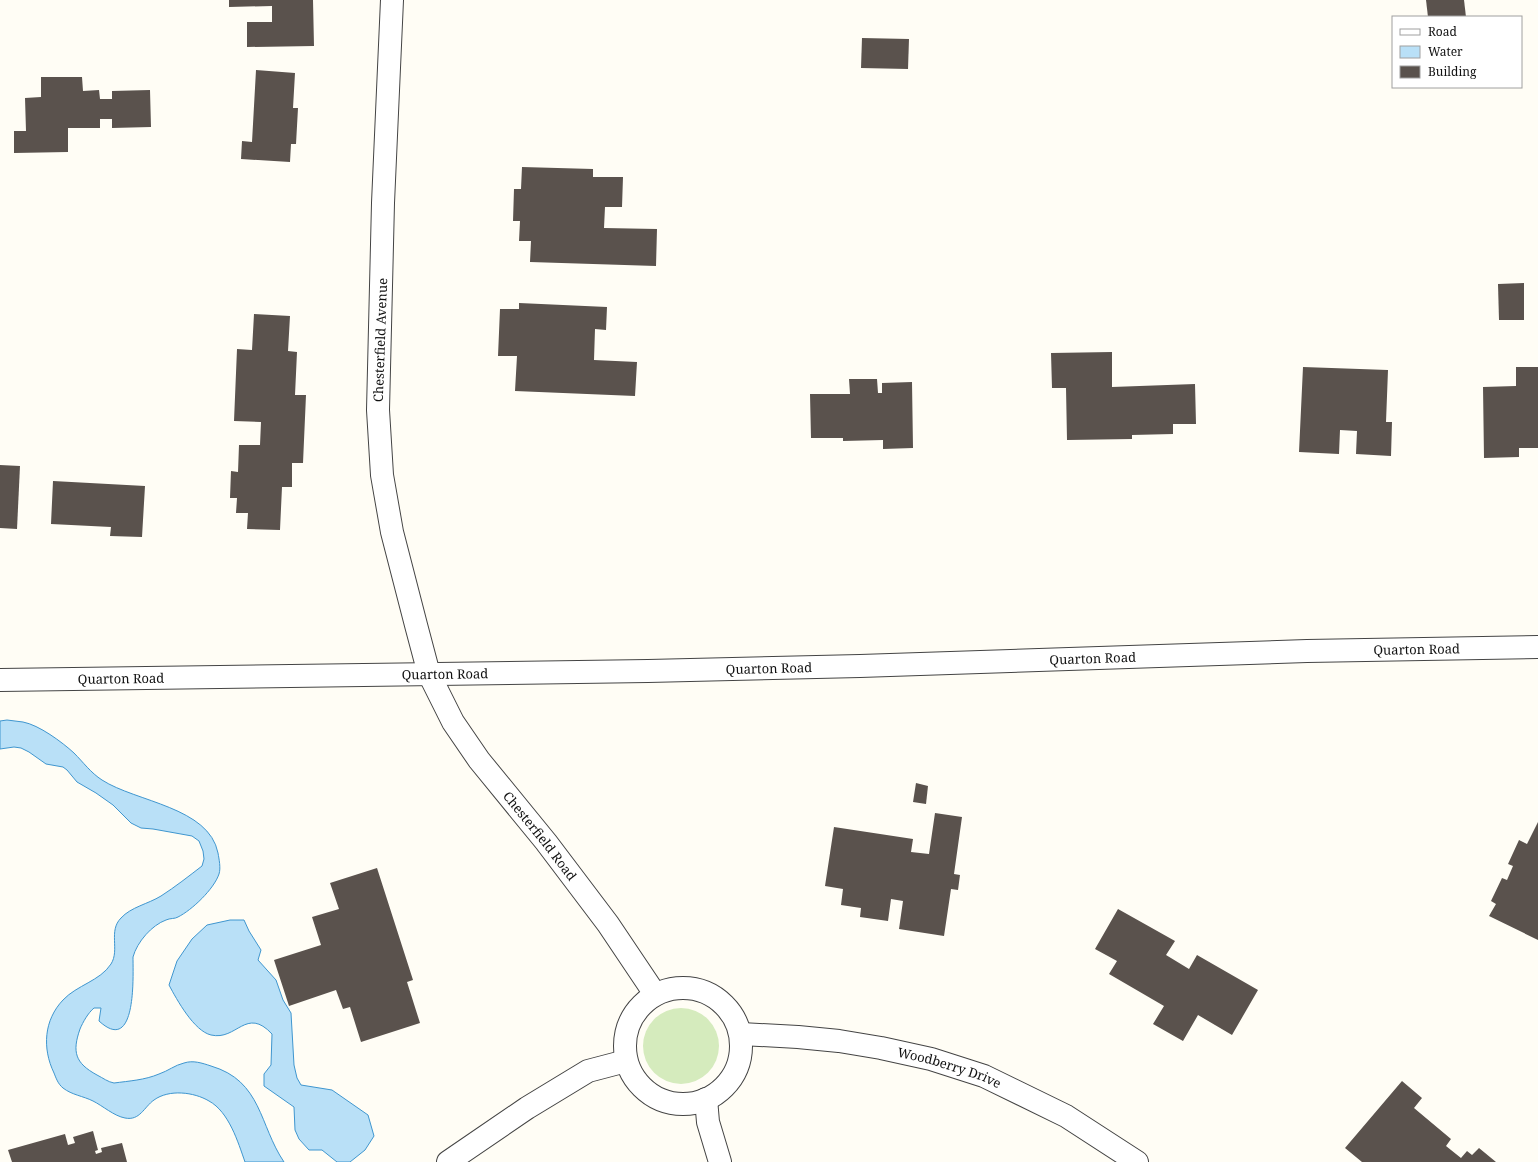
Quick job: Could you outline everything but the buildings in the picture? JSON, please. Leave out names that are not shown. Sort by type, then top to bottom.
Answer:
[{"type":"street","name":"Chesterfield Avenue","points":[[392,0],[383,203],[378,410],[382,475],[392,532],[429,674]]},
{"type":"street","name":"Quarton Road","points":[[0,680],[695,670],[1277,652],[1538,648]]},
{"type":"street","name":"Chesterfield Road","points":[[429,674],[453,722],[479,760],[546,842],[608,924],[655,994]]},
{"type":"street","points":[[674,988],[694,989],[713,996],[728,1008],[741,1034],[741,1048],[738,1062],[731,1078],[720,1090],[706,1100],[688,1104],[670,1103],[653,1096],[639,1085],[631,1074],[624,1053],[625,1035],[631,1019],[641,1005],[655,994],[674,988]]},
{"type":"street","name":"Woodberry Drive","points":[[741,1034],[839,1041],[881,1048],[938,1061],[984,1076],[1066,1116],[1137,1162]]},
{"type":"street","points":[[448,1162],[527,1108],[588,1071],[626,1061]]},
{"type":"street","points":[[706,1100],[708,1122],[720,1162]]},
{"type":"green space","points":[[673,1008],[689,1008],[702,1014],[713,1025],[719,1038],[717,1061],[702,1078],[689,1084],[673,1084],[660,1078],[645,1061],[643,1054],[643,1038],[649,1025],[666,1010]]},
{"type":"water","points":[[7,720],[29,724],[50,734],[74,753],[98,777],[116,788],[186,815],[201,825],[212,838],[218,853],[220,872],[208,892],[184,914],[177,918],[161,922],[150,930],[135,951],[133,957],[132,994],[130,1009],[126,1021],[120,1028],[111,1029],[99,1021],[101,1008],[94,1008],[86,1018],[80,1029],[76,1044],[77,1056],[80,1061],[90,1071],[114,1083],[148,1078],[187,1062],[198,1062],[228,1073],[240,1082],[250,1093],[284,1162],[245,1162],[232,1128],[222,1112],[216,1106],[203,1098],[182,1093],[167,1094],[154,1100],[138,1115],[125,1118],[113,1113],[93,1101],[70,1092],[58,1083],[50,1064],[47,1044],[49,1025],[57,1008],[63,1000],[75,990],[101,975],[111,964],[115,953],[115,929],[121,918],[135,908],[161,896],[202,866],[204,859],[203,851],[199,841],[192,836],[141,828],[131,823],[113,805],[77,782],[63,767],[46,764],[21,748],[14,747],[0,749],[0,721]]},
{"type":"water","points":[[230,920],[244,920],[261,950],[258,960],[276,980],[283,1000],[291,1013],[294,1065],[297,1078],[301,1085],[332,1090],[368,1115],[374,1136],[365,1150],[350,1162],[337,1162],[322,1150],[309,1150],[299,1139],[295,1130],[294,1107],[264,1086],[264,1074],[271,1065],[272,1034],[263,1026],[255,1023],[242,1026],[220,1036],[211,1035],[198,1028],[192,1021],[169,985],[177,961],[192,939],[207,925]]}]
